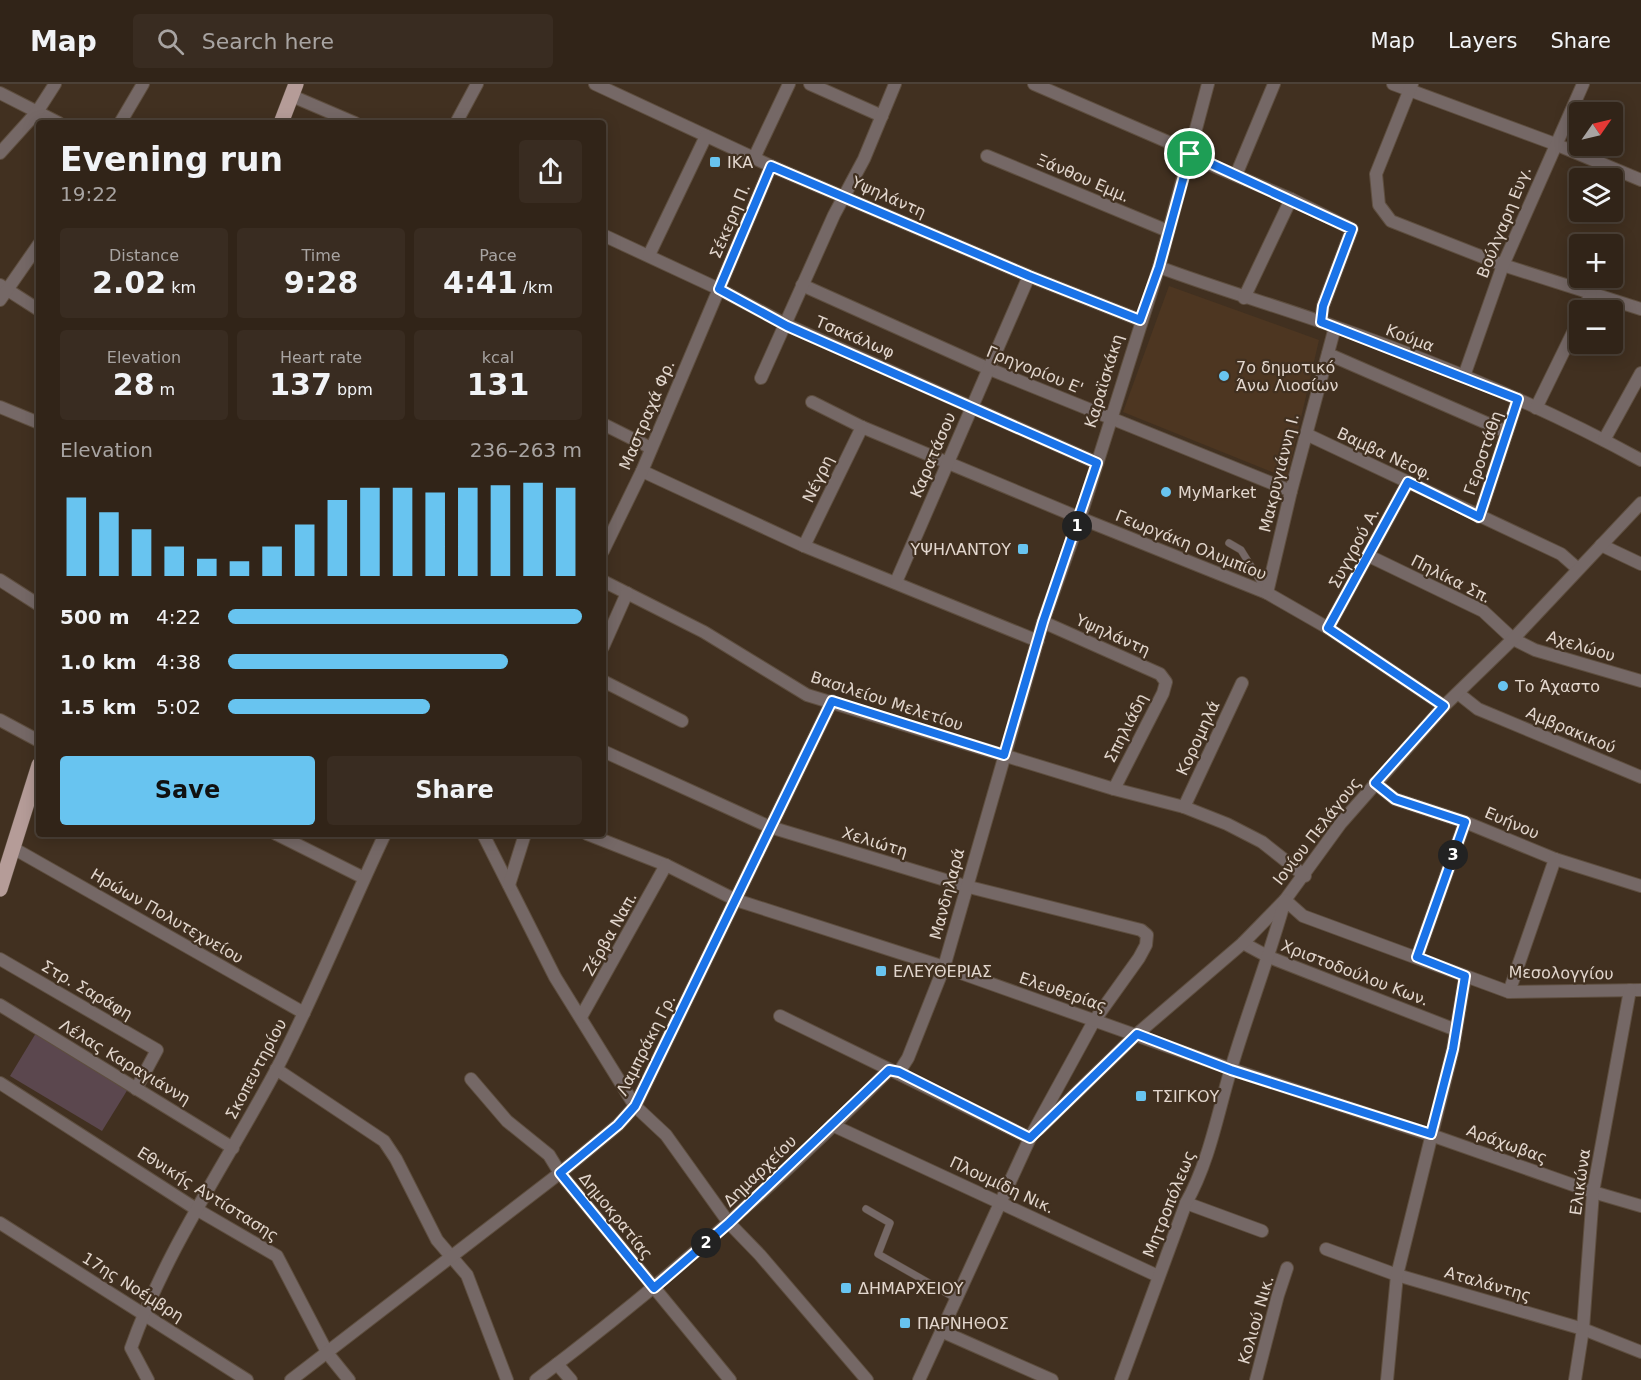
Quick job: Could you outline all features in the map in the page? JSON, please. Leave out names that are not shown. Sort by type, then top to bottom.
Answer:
[{"type":"main road","points":[[282,120],[294,90]]},
{"type":"main road","points":[[0,889],[36,775]]},
{"type":"street","points":[[0,153],[37,112],[55,84]]},
{"type":"street","points":[[122,120],[143,84]]},
{"type":"street","points":[[458,120],[477,84]]},
{"type":"street","name":"Υψηλάντη","points":[[595,84],[771,166],[845,195],[1029,276],[1140,320]]},
{"type":"street","points":[[754,158],[789,84]]},
{"type":"street","points":[[810,84],[882,116]]},
{"type":"street","points":[[761,378],[787,326],[802,285],[895,84]]},
{"type":"street","points":[[1034,84],[1175,145],[1352,229],[1323,306],[1321,322]]},
{"type":"street","name":"Καραϊσκάκη","points":[[1004,755],[1043,622],[1080,519],[1140,320],[1159,267],[1208,84]]},
{"type":"street","points":[[1236,174],[1274,84]]},
{"type":"street","points":[[1393,84],[1411,87],[1641,180]]},
{"type":"street","name":"Βούλγαρη Ευγ.","points":[[1464,376],[1503,265],[1583,84]]},
{"type":"street","points":[[1411,87],[1376,174],[1379,205],[1391,221],[1503,265],[1641,309]]},
{"type":"street","points":[[294,90],[349,120]]},
{"type":"street","points":[[0,93],[53,120]]},
{"type":"street","points":[[649,255],[706,136]]},
{"type":"street","name":"Ξάνθου Εμμ.","points":[[987,156],[1168,231]]},
{"type":"street","name":"Σέκερη Π.","points":[[719,289],[771,166]]},
{"type":"street","points":[[1244,298],[1291,199]]},
{"type":"street","name":"Τσακάλωφ","points":[[606,235],[719,289],[787,326],[972,405],[1097,463]]},
{"type":"street","points":[[36,248],[2,291],[36,308]]},
{"type":"street","name":"Κούμα","points":[[1159,267],[1244,298],[1335,327],[1464,376],[1518,399],[1641,460]]},
{"type":"street","name":"Καρατάσου","points":[[896,582],[987,368],[1029,276]]},
{"type":"street","name":"Γρηγορίου Ε'","points":[[802,285],[987,368],[1291,491]]},
{"type":"street","name":"Μαστραχά Φρ.","points":[[606,545],[642,471],[719,289]]},
{"type":"street","points":[[1588,300],[1591,294]]},
{"type":"street","name":"Μακρυγιάννη Ι.","points":[[1267,593],[1305,434],[1335,327]]},
{"type":"street","points":[[1536,408],[1569,340]]},
{"type":"street","points":[[1328,354],[1507,432]]},
{"type":"street","points":[[1604,440],[1641,373]]},
{"type":"street","name":"Γεροστάθη","points":[[1479,517],[1518,399]]},
{"type":"street","name":"Γεωργάκη Ολυμπίου","points":[[812,402],[862,427],[1080,519],[1267,593],[1328,628],[1444,706]]},
{"type":"street","points":[[0,407],[36,422]]},
{"type":"street","points":[[606,426],[651,448]]},
{"type":"street","name":"Νέγρη","points":[[804,546],[862,427]]},
{"type":"street","name":"Βαμβα Νεοφ.","points":[[1305,434],[1561,554],[1578,569]]},
{"type":"street","points":[[642,471],[804,546],[1038,641]]},
{"type":"street","name":"Συγγρού Α.","points":[[1328,628],[1408,482]]},
{"type":"street","name":"Ιονίου Πελάγους","points":[[1030,1138],[1137,1034],[1243,943],[1285,900],[1305,876],[1341,823],[1444,706],[1459,694],[1513,639],[1641,503]]},
{"type":"street","points":[[1602,545],[1641,564]]},
{"type":"street","name":"Πηλίκα Σπ.","points":[[1369,556],[1483,611],[1513,639]]},
{"type":"street","points":[[0,580],[36,603]]},
{"type":"street","name":"Βασιλείου Μελετίου","points":[[606,582],[705,632],[807,695],[1114,789],[1184,807],[1227,824],[1262,842],[1305,876]]},
{"type":"street","points":[[606,640],[627,592]]},
{"type":"street","name":"Υψηλάντη","points":[[1043,622],[1160,674],[1166,682]]},
{"type":"street","name":"Αχελώου","points":[[1513,639],[1535,650],[1641,681]]},
{"type":"street","name":"Σπηλιάδη","points":[[1114,789],[1163,693],[1166,682]]},
{"type":"street","points":[[606,683],[682,721]]},
{"type":"street","name":"Κορομηλά","points":[[1184,807],[1242,683]]},
{"type":"street","name":"Αμβρακικού","points":[[1459,694],[1478,709],[1641,777]]},
{"type":"street","name":"Λαμπράκη Γρ.","points":[[291,1380],[453,1258],[560,1173],[618,1125],[635,1106],[832,701]]},
{"type":"street","points":[[0,720],[36,739]]},
{"type":"street","name":"Χελιώτη","points":[[606,752],[770,827],[965,886],[1141,930],[1147,935],[1146,945],[1094,1021]]},
{"type":"street","name":"Μανδηλαρά","points":[[894,1071],[908,1058],[944,967],[965,886],[1004,755]]},
{"type":"street","name":"Ευήνου","points":[[1375,783],[1395,799],[1465,822],[1555,859],[1641,886]]},
{"type":"street","points":[[1417,957],[1465,822]]},
{"type":"street","points":[[282,837],[364,878]]},
{"type":"street","name":"Σκοπευτηρίου","points":[[148,1380],[131,1348],[143,1314],[196,1209],[233,1148],[276,1069],[304,1013],[384,837]]},
{"type":"street","points":[[485,837],[555,977],[635,1106],[666,1135],[729,1223],[760,1255],[867,1380]]},
{"type":"street","points":[[509,885],[524,837]]},
{"type":"street","name":"Ελευθερίας","points":[[595,837],[666,865],[736,900],[944,967],[1094,1021],[1137,1034],[1231,1070],[1431,1134]]},
{"type":"street","name":"Ηρώων Πολυτεχνείου","points":[[13,848],[304,1013]]},
{"type":"street","points":[[1509,992],[1555,859]]},
{"type":"street","name":"Ζέρβα Ναπ.","points":[[580,1017],[666,865]]},
{"type":"street","name":"Μεσολογγίου","points":[[1285,900],[1303,916],[1509,992],[1636,990]]},
{"type":"street","name":"Μητροπόλεως","points":[[1121,1380],[1186,1203],[1201,1176],[1231,1070],[1269,957],[1285,900]]},
{"type":"street","name":"Χριστοδούλου Κων.","points":[[1243,943],[1269,957],[1456,1030]]},
{"type":"street","name":"Στρ. Σαράφη","points":[[0,959],[157,1050],[136,1089]]},
{"type":"street","points":[[1387,1380],[1397,1275],[1456,1030],[1465,976]]},
{"type":"street","name":"Ελικώνα","points":[[1575,1380],[1583,1329],[1593,1192],[1636,990]]},
{"type":"street","name":"Λέλας Καραγιάννη","points":[[0,1005],[233,1148]]},
{"type":"street","points":[[780,1016],[1030,1138]]},
{"type":"street","points":[[919,1380],[1030,1138],[1094,1021]]},
{"type":"street","points":[[276,1069],[384,1141],[396,1159],[437,1240],[466,1275],[507,1380]]},
{"type":"street","name":"Δημαρχείου","points":[[536,1380],[654,1288],[729,1223],[832,1125],[894,1071]]},
{"type":"street","name":"Δημοκρατίας","points":[[471,1079],[507,1120],[549,1155],[560,1173],[730,1380]]},
{"type":"street","name":"Εθνικής Αντίστασης","points":[[0,1083],[196,1209],[277,1256],[328,1354],[349,1380]]},
{"type":"street","name":"Πλουμίδη Νικ.","points":[[832,1125],[1158,1276]]},
{"type":"street","name":"Αράχωβας","points":[[1431,1134],[1593,1192],[1641,1206]]},
{"type":"street","points":[[1186,1203],[1262,1231]]},
{"type":"street","name":"17ης Νοέμβρη","points":[[0,1223],[247,1380]]},
{"type":"street","name":"Αταλάντης","points":[[1326,1250],[1397,1275],[1583,1329],[1641,1352]]},
{"type":"street","name":"Κολιού Νικ.","points":[[1256,1380],[1287,1268]]},
{"type":"street","points":[[941,1331],[1052,1380]]},
{"type":"street","points":[[557,1364],[571,1380]]},
{"type":"lane","points":[[1229,543],[1241,550],[1267,593]]},
{"type":"lane","points":[[866,1209],[890,1223],[878,1254],[957,1299]]},
{"type":"shaded area","name":"7ο δημοτικό Άνω Λιοσίων","points":[[1169,286],[1319,340],[1287,478],[1123,412]]},
{"type":"shaded area","points":[[36,1033],[128,1089],[102,1131],[10,1076]]},
{"type":"place","name":"ΙΚΑ","points":[[715,162]]},
{"type":"place","name":"7ο δημοτικό Άνω Λιοσίων","points":[[1224,376]]},
{"type":"place","name":"MyMarket","points":[[1166,492]]},
{"type":"place","name":"ΥΨΗΛΑΝΤΟΥ","points":[[1023,549]]},
{"type":"place","name":"Το Άχαστο","points":[[1503,686]]},
{"type":"place","name":"ΕΛΕΥΘΕΡΙΑΣ","points":[[881,971]]},
{"type":"place","name":"ΤΣΙΓΚΟΥ","points":[[1141,1096]]},
{"type":"place","name":"ΔΗΜΑΡΧΕΙΟΥ","points":[[846,1288]]},
{"type":"place","name":"ΠΑΡΝΗΘΟΣ","points":[[905,1323]]},
{"type":"route","points":[[1190,154],[1352,229],[1323,306],[1321,322],[1518,399],[1479,517],[1408,482],[1328,628],[1444,706],[1375,783],[1395,799],[1465,822],[1417,957],[1465,976],[1453,1049],[1431,1134],[1231,1070],[1137,1034],[1030,1138],[899,1072],[889,1070],[729,1223],[654,1288],[560,1173],[618,1125],[635,1106],[832,701],[1004,755],[1043,622],[1080,519],[1097,463],[972,405],[787,326],[719,289],[771,166],[845,195],[1029,276],[1140,320],[1159,267],[1190,154]]}]
